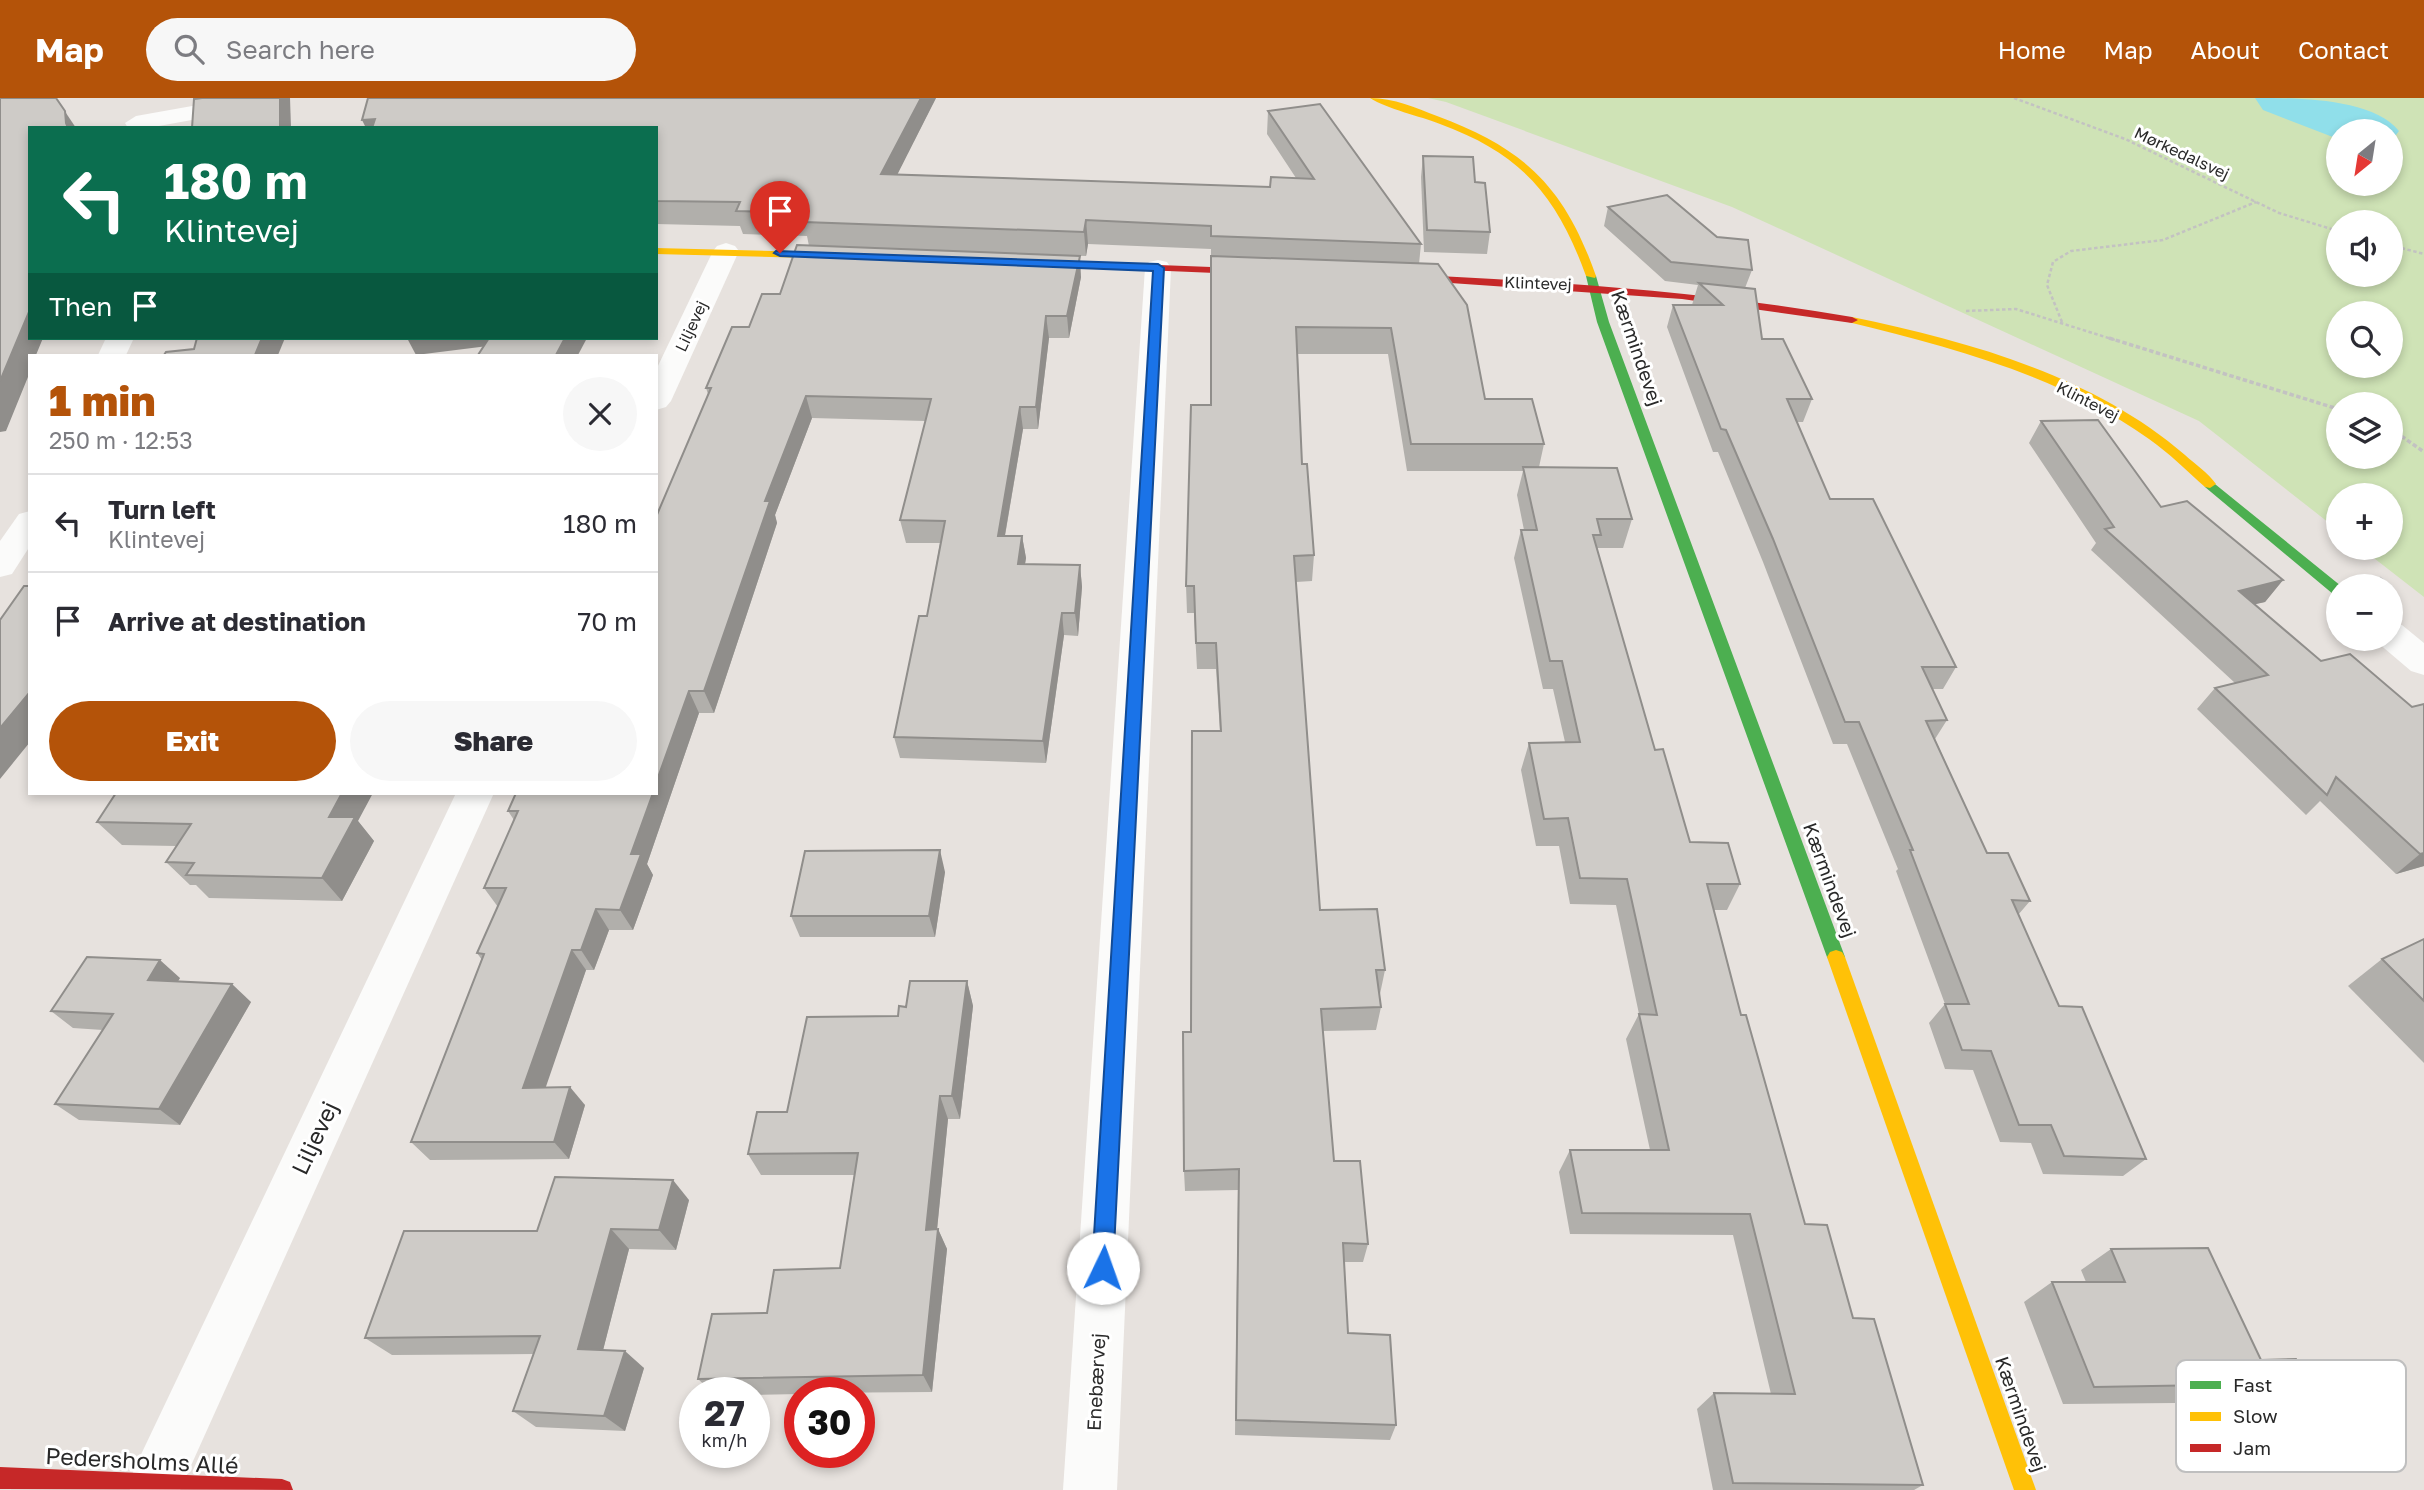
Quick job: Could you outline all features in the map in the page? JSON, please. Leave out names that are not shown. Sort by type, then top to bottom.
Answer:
[{"type":"street","points":[[133,119],[274,98]]},
{"type":"street","name":"Kærmindevej","points":[[1375,98],[1432,115],[1481,138],[1534,172],[1569,216],[1594,285],[1603,322],[1880,1075],[2025,1490]]},
{"type":"street","points":[[658,251],[865,256]]},
{"type":"street","name":"Liljevej","points":[[658,397],[726,251]]},
{"type":"street","points":[[1019,262],[1281,273]]},
{"type":"street","name":"Enebærvej","points":[[1090,1490],[1158,268]]},
{"type":"street","name":"Klintevej","points":[[1376,277],[1594,285],[1744,300],[1859,321],[1943,343],[2041,377],[2143,429],[2326,581]]},
{"type":"street","points":[[0,566],[28,524]]},
{"type":"street","points":[[2403,645],[2424,662]]},
{"type":"street","name":"Liljevej","points":[[155,1483],[474,795]]},
{"type":"street","name":"Pedersholms Allé","points":[[0,1478],[282,1490]]},
{"type":"path","name":"Mørkedalsvej","points":[[2014,98],[2125,139],[2278,213],[2326,227]]},
{"type":"path","points":[[2063,323],[2047,285],[2053,262],[2071,251],[2163,240],[2256,202]]},
{"type":"path","points":[[2403,248],[2424,254]]},
{"type":"path","points":[[1963,311],[1999,307],[2016,309],[2326,405]]},
{"type":"path","points":[[2403,437],[2424,452]]},
{"type":"green space","points":[[1428,98],[2424,98],[2424,597],[2403,581],[2403,574],[2394,574],[2376,560],[2403,560],[2403,483],[2326,483],[2326,521],[2199,421],[1732,207],[1446,102]]},
{"type":"building","points":[[0,98],[56,98],[65,111],[67,126],[28,126],[28,314],[0,381]]},
{"type":"building","points":[[280,98],[280,126],[192,126],[194,99]]},
{"type":"building","points":[[368,98],[921,98],[881,174],[1270,187],[1271,177],[1314,179],[1268,111],[1320,104],[1421,244],[1211,236],[1211,226],[1086,220],[1084,232],[804,222],[807,213],[736,211],[740,202],[658,201],[658,126],[373,126],[375,119],[362,120]]},
{"type":"building","points":[[1423,156],[1473,157],[1475,182],[1485,183],[1490,232],[1427,230]]},
{"type":"building","points":[[1667,195],[1717,237],[1748,240],[1752,270],[1671,262],[1608,207]]},
{"type":"building","points":[[797,245],[1080,256],[1067,316],[1046,316],[1036,407],[1020,407],[998,536],[1022,536],[1018,564],[1080,565],[1075,613],[1062,613],[1043,741],[894,737],[919,616],[927,616],[945,521],[900,520],[931,399],[806,396],[765,501],[770,501],[704,691],[689,691],[658,777],[658,512],[711,388],[706,388],[732,327],[749,327],[762,294],[780,294]]},
{"type":"building","points":[[1211,256],[1438,264],[1467,305],[1485,399],[1532,399],[1544,444],[1411,444],[1391,328],[1296,327],[1302,464],[1307,464],[1314,555],[1294,556],[1320,910],[1377,909],[1385,970],[1376,970],[1381,1007],[1321,1009],[1334,1161],[1360,1161],[1368,1244],[1343,1243],[1348,1333],[1390,1335],[1396,1425],[1236,1420],[1239,1169],[1184,1171],[1183,1032],[1191,1032],[1192,731],[1221,731],[1216,643],[1196,643],[1194,586],[1186,586],[1191,405],[1211,405]]},
{"type":"building","points":[[1699,283],[1755,289],[1762,339],[1783,339],[1812,399],[1787,399],[1830,499],[1873,499],[1956,667],[1922,667],[1947,720],[1926,721],[1987,853],[2008,853],[2030,901],[2012,900],[2059,1006],[2082,1007],[2146,1159],[2064,1156],[2051,1125],[2019,1125],[1991,1051],[1962,1050],[1945,1004],[1969,1004],[1910,850],[1913,850],[1859,722],[1845,722],[1773,539],[1726,430],[1721,429],[1673,305],[1723,305]]},
{"type":"building","points":[[196,340],[261,340],[255,354],[165,354],[194,349]]},
{"type":"building","points":[[488,340],[564,340],[557,354],[479,354]]},
{"type":"building","points":[[2098,420],[2161,507],[2187,501],[2283,580],[2239,591],[2321,661],[2350,654],[2412,707],[2424,704],[2424,853],[2420,854],[2336,777],[2327,795],[2215,688],[2268,675],[2105,529],[2114,527],[2041,421]]},
{"type":"building","points":[[1523,467],[1617,468],[1632,519],[1597,519],[1601,535],[1593,535],[1655,750],[1663,749],[1690,842],[1728,843],[1740,884],[1707,884],[1741,1015],[1746,1015],[1805,1224],[1827,1225],[1853,1318],[1874,1319],[1923,1485],[1733,1483],[1714,1393],[1795,1394],[1750,1214],[1582,1213],[1570,1150],[1669,1150],[1639,1014],[1657,1015],[1627,879],[1580,878],[1568,818],[1544,819],[1529,743],[1580,742],[1562,661],[1550,661],[1521,530],[1537,530]]},
{"type":"building","points":[[24,586],[28,586],[28,694],[0,728],[0,620]]},
{"type":"building","points":[[115,795],[341,795],[329,817],[355,817],[322,878],[186,875],[194,863],[166,862],[191,824],[97,822]]},
{"type":"building","points":[[515,795],[652,795],[631,854],[641,854],[620,910],[596,909],[581,950],[572,950],[523,1088],[570,1087],[554,1142],[411,1142],[484,954],[477,953],[506,888],[484,888],[518,811],[508,811]]},
{"type":"building","points":[[940,850],[929,916],[791,916],[805,851]]},
{"type":"building","points":[[2424,939],[2424,1001],[2382,959]]},
{"type":"building","points":[[87,957],[160,960],[148,980],[232,984],[159,1109],[55,1104],[113,1014],[51,1011]]},
{"type":"building","points":[[910,981],[967,981],[952,1096],[940,1096],[926,1230],[938,1229],[923,1375],[698,1377],[712,1314],[767,1313],[774,1270],[840,1268],[858,1153],[748,1154],[757,1112],[787,1112],[807,1017],[898,1016],[899,1006],[906,1007]]},
{"type":"building","points":[[555,1177],[673,1180],[659,1230],[611,1229],[578,1349],[625,1351],[604,1416],[513,1411],[540,1336],[365,1338],[404,1231],[537,1231]]},
{"type":"building","points":[[2208,1248],[2261,1360],[2176,1360],[2176,1386],[2094,1387],[2052,1282],[2125,1282],[2111,1249]]},
{"type":"waterway","points":[[2283,98],[2338,119]]},
{"type":"traffic: fast","points":[[1591,276],[1603,322],[1836,957]]},
{"type":"traffic: fast","points":[[2210,484],[2326,581]]},
{"type":"traffic: slow","points":[[1375,98],[1448,123],[1481,138],[1510,156],[1536,178],[1559,205],[1577,237],[1591,276]]},
{"type":"traffic: slow","points":[[658,251],[847,256]]},
{"type":"traffic: slow","points":[[1852,320],[1965,348],[2076,392],[2153,436],[2210,484]]},
{"type":"traffic: slow","points":[[1836,957],[2025,1490]]},
{"type":"traffic: jam","points":[[1029,263],[1263,272]]},
{"type":"traffic: jam","points":[[1397,277],[1568,286],[1682,296],[1852,320]]},
{"type":"traffic: jam","points":[[0,1478],[282,1490]]},
{"type":"route","points":[[780,253],[1158,268],[1103,1268]]}]
